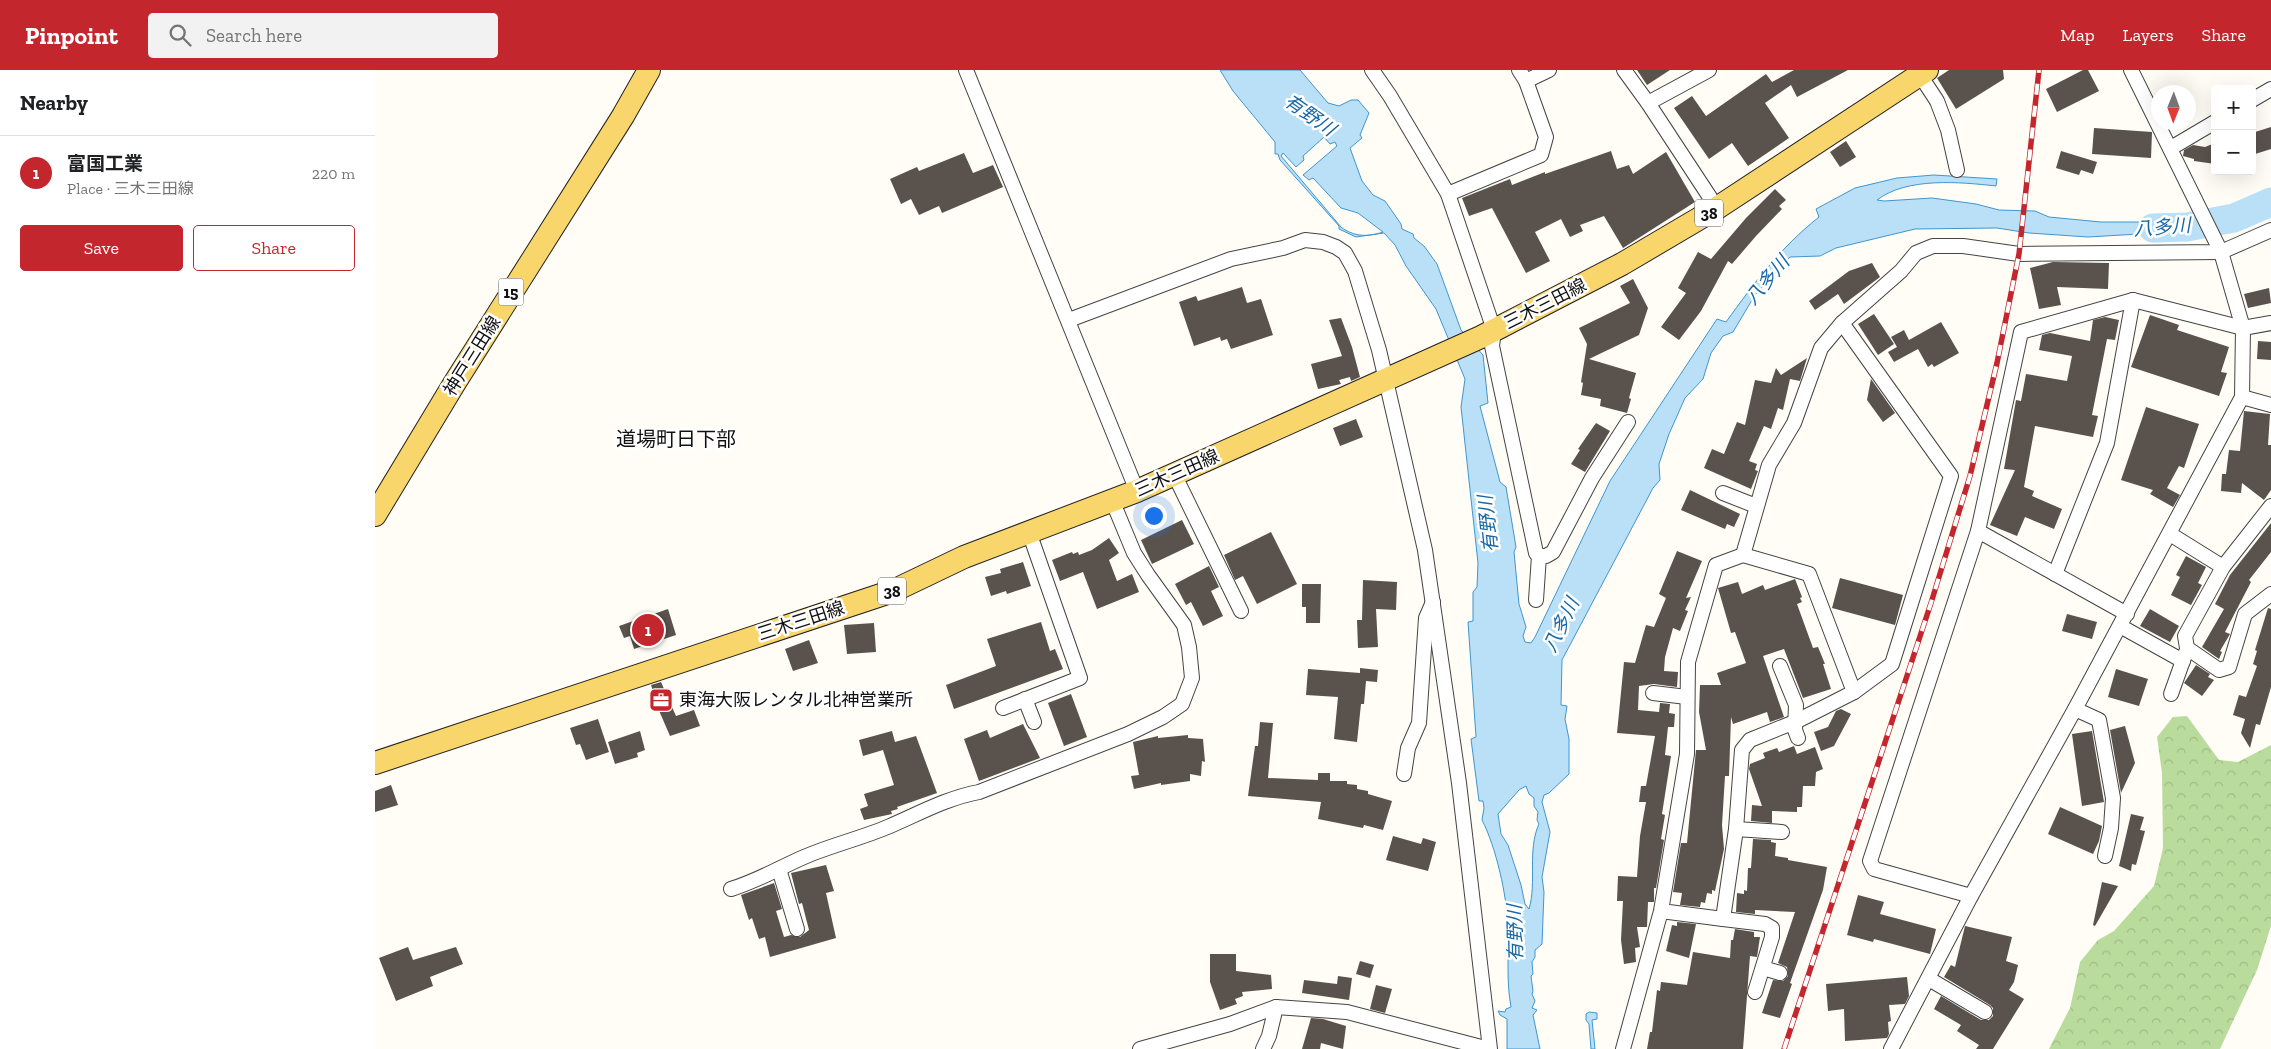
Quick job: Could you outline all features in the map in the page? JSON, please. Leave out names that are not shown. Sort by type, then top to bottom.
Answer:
[{"type":"main road","name":"神戸三田線","points":[[375,515],[454,384],[623,116],[649,70]]},
{"type":"main road","name":"三木三田線","points":[[375,763],[893,591],[964,557],[1137,491],[1389,379],[1487,334],[1622,264],[1717,208],[1924,72]]},
{"type":"street","points":[[966,70],[1137,491]]},
{"type":"street","points":[[1372,70],[1390,96],[1448,194],[1492,346],[1539,556],[1537,600]]},
{"type":"street","points":[[1448,194],[1541,155],[1546,137],[1523,75],[1549,70]]},
{"type":"street","points":[[1624,70],[1717,208]]},
{"type":"street","points":[[1648,103],[1709,70]]},
{"type":"street","points":[[1891,1049],[1971,896],[2075,709],[2242,397],[2243,328],[2218,246],[2131,70]]},
{"type":"street","points":[[1924,72],[1948,130],[1957,170]]},
{"type":"street","points":[[2256,98],[2271,89]]},
{"type":"street","points":[[2171,148],[2211,124]]},
{"type":"street","points":[[1743,556],[1769,466],[1793,423],[1821,348],[1842,323],[1901,272],[1916,253],[1933,246],[1963,246],[2019,254],[2218,246],[2271,230]]},
{"type":"street","points":[[1069,320],[1231,259],[1283,248],[1305,240],[1323,242],[1345,254],[1355,271],[1389,379],[1425,550],[1459,783],[1489,1049],[1347,1012],[1276,1007],[1230,1024],[1140,1049]]},
{"type":"street","points":[[2055,574],[2107,443],[2133,300]]},
{"type":"street","points":[[1971,896],[1874,869],[1870,862],[1978,530],[2021,332],[2133,300],[2243,328],[2271,323]]},
{"type":"street","points":[[1723,919],[1736,829],[1742,750],[1750,740],[1797,721],[1854,692],[1892,664],[1951,476],[1842,323]]},
{"type":"street","points":[[2242,397],[2271,405]]},
{"type":"street","points":[[1539,556],[1547,556],[1553,552],[1592,478],[1628,422]]},
{"type":"street","points":[[1174,474],[1241,610]]},
{"type":"street","points":[[1723,493],[1756,506]]},
{"type":"street","points":[[731,889],[754,881],[811,855],[871,834],[918,812],[962,795],[979,792],[1128,734],[1163,718],[1182,704],[1192,678],[1189,647],[1184,625],[1147,575],[1134,553],[1112,500]]},
{"type":"street","points":[[2171,694],[2185,655],[2185,636],[2223,566],[2270,510]]},
{"type":"street","points":[[1978,530],[2055,574],[2123,620],[2185,655],[2219,670],[2229,667],[2245,614],[2271,594]]},
{"type":"street","points":[[1003,708],[1080,678],[1029,532]]},
{"type":"street","points":[[2170,534],[2223,566]]},
{"type":"street","points":[[1623,1049],[1661,911],[1687,754],[1688,662],[1716,565],[1743,556],[1809,574],[1854,692]]},
{"type":"street","points":[[1404,774],[1409,748],[1419,723],[1426,618],[1433,601]]},
{"type":"street","points":[[1780,666],[1797,705],[1795,730],[1798,738]]},
{"type":"street","points":[[1653,693],[1687,697]]},
{"type":"street","points":[[1025,699],[1033,722]]},
{"type":"street","points":[[2075,709],[2099,720],[2113,798],[2111,828],[2105,856]]},
{"type":"street","points":[[1736,829],[1782,832]]},
{"type":"street","points":[[779,869],[797,930]]},
{"type":"street","points":[[1661,911],[1765,924],[1771,928],[1772,938],[1755,992]]},
{"type":"street","points":[[1763,968],[1780,973]]},
{"type":"street","points":[[1929,979],[1969,1010],[1985,1012]]},
{"type":"street","points":[[1263,1049],[1269,1036],[1276,1007]]},
{"type":"green space","points":[[2187,716],[2219,760],[2238,762],[2271,745],[2271,926],[2257,970],[2220,1049],[2049,1049],[2070,1008],[2080,962],[2098,940],[2114,931],[2154,886],[2163,848],[2162,773],[2157,737],[2173,717]]},
{"type":"water","name":"有野川","points":[[1220,70],[1300,70],[1328,103],[1339,106],[1351,100],[1358,100],[1369,113],[1360,135],[1362,138],[1350,148],[1362,181],[1373,195],[1385,201],[1401,224],[1402,229],[1413,234],[1414,238],[1424,246],[1437,264],[1461,330],[1483,355],[1488,403],[1480,406],[1500,482],[1506,487],[1516,547],[1514,552],[1519,604],[1526,627],[1523,636],[1525,642],[1531,643],[1610,481],[1717,319],[1726,322],[1780,253],[1819,217],[1816,209],[1855,188],[1897,178],[1934,175],[1997,179],[1996,186],[1966,183],[1918,184],[1889,193],[1877,200],[1932,198],[1976,204],[1999,210],[2035,211],[2049,217],[2101,222],[2191,222],[2190,231],[2088,237],[2029,233],[1997,228],[1915,229],[1836,248],[1820,256],[1790,257],[1755,295],[1733,332],[1723,336],[1711,353],[1703,379],[1685,398],[1669,434],[1659,464],[1660,480],[1653,488],[1562,660],[1561,705],[1567,706],[1565,719],[1569,739],[1569,774],[1549,793],[1544,795],[1542,802],[1550,832],[1542,877],[1544,892],[1542,944],[1535,950],[1535,957],[1532,962],[1533,974],[1531,976],[1532,994],[1535,1001],[1532,1008],[1537,1010],[1533,1015],[1540,1049],[1507,1049],[1507,1019],[1500,1015],[1498,1011],[1505,1012],[1506,1009],[1511,1007],[1508,977],[1508,927],[1500,872],[1492,844],[1482,820],[1484,808],[1483,801],[1479,801],[1471,739],[1476,737],[1468,622],[1473,621],[1473,592],[1477,587],[1478,563],[1461,407],[1465,379],[1436,309],[1406,266],[1395,245],[1384,233],[1372,235],[1356,237],[1339,229],[1339,226],[1280,160],[1278,154],[1275,154],[1275,142],[1233,91]],"holes":[[[1324,137],[1330,144],[1335,142],[1337,146],[1303,175],[1309,180],[1313,178],[1341,208],[1358,213],[1383,232],[1361,235],[1351,233],[1341,227],[1281,156],[1283,153],[1296,167],[1304,160],[1303,156]],[[1526,786],[1529,794],[1534,798],[1534,806],[1538,812],[1537,820],[1539,824],[1533,844],[1532,888],[1529,909],[1525,904],[1508,845],[1501,834],[1498,814],[1519,790]]]},
{"type":"water","points":[[1589,1012],[1597,1013],[1597,1019],[1592,1020],[1595,1049],[1591,1049],[1589,1024],[1586,1020],[1586,1014]]},
{"type":"building","points":[[1637,70],[1670,70],[1647,85]]},
{"type":"building","points":[[1794,70],[1848,70],[1797,97],[1791,85],[1765,103],[1789,138],[1748,166],[1732,143],[1709,159],[1674,108],[1692,96],[1706,116],[1766,74],[1772,82]]},
{"type":"building","points":[[1949,70],[2003,70],[2004,79],[1956,109],[1937,78]]},
{"type":"building","points":[[2083,70],[2088,70],[2099,91],[2057,112],[2046,89]]},
{"type":"building","points":[[2271,127],[2271,149],[2256,154],[2256,132]]},
{"type":"building","points":[[2094,128],[2152,132],[2151,158],[2092,154]]},
{"type":"building","points":[[1846,141],[1856,157],[1840,167],[1830,152]]},
{"type":"building","points":[[2193,145],[2205,147],[2211,145],[2211,163],[2194,161],[2194,159],[2183,156],[2184,150]]},
{"type":"building","points":[[1611,151],[1617,169],[1629,165],[1633,174],[1666,152],[1695,202],[1623,248],[1604,216],[1580,225],[1583,231],[1570,237],[1561,219],[1535,232],[1550,261],[1526,273],[1492,208],[1469,216],[1462,198],[1510,179],[1512,185],[1545,172],[1545,174]]},
{"type":"building","points":[[2061,151],[2097,162],[2093,174],[2081,170],[2079,175],[2056,168]]},
{"type":"building","points":[[964,153],[973,173],[993,165],[1003,187],[942,213],[939,206],[919,215],[911,199],[901,204],[890,179],[917,167],[919,171]]},
{"type":"building","points":[[1775,189],[1786,200],[1779,206],[1782,209],[1732,264],[1728,261],[1701,311],[1679,340],[1661,327],[1686,293],[1678,288],[1698,252],[1711,259],[1746,218]]},
{"type":"building","points":[[2053,262],[2109,263],[2108,289],[2057,287],[2061,305],[2039,309],[2030,268]]},
{"type":"building","points":[[1872,263],[1880,277],[1844,304],[1838,294],[1815,310],[1809,301],[1849,271]]},
{"type":"building","points":[[1633,279],[1648,308],[1639,335],[1589,359],[1636,373],[1627,413],[1600,406],[1601,399],[1581,395],[1583,383],[1581,382],[1587,344],[1579,328],[1630,303],[1620,286]]},
{"type":"building","points":[[1242,287],[1247,303],[1261,299],[1273,335],[1231,349],[1227,339],[1221,341],[1220,337],[1194,346],[1179,302],[1196,296],[1198,301]]},
{"type":"building","points":[[2269,288],[2271,303],[2248,308],[2244,294]]},
{"type":"building","points":[[1874,314],[1894,344],[1878,355],[1858,324]]},
{"type":"building","points":[[2150,315],[2179,325],[2177,330],[2229,347],[2221,372],[2227,373],[2219,396],[2131,367]]},
{"type":"building","points":[[2105,317],[2119,320],[2115,340],[2107,339],[2092,415],[2098,416],[2093,437],[2035,426],[2024,487],[2034,491],[2032,496],[2062,509],[2054,529],[2025,517],[2017,536],[1990,525],[2015,470],[2004,469],[2016,400],[2021,401],[2026,374],[2067,381],[2072,356],[2039,350],[2042,335],[2050,333],[2090,341],[2093,320]]},
{"type":"building","points":[[1341,318],[1352,347],[1360,377],[1351,381],[1350,377],[1339,380],[1341,384],[1318,389],[1311,364],[1342,356],[1329,320]]},
{"type":"building","points":[[1941,322],[1959,353],[1934,367],[1932,364],[1928,367],[1918,349],[1894,362],[1888,352],[1897,347],[1891,337],[1904,330],[1909,340]]},
{"type":"building","points":[[2258,341],[2271,342],[2271,360],[2257,359]]},
{"type":"building","points":[[1807,358],[1800,381],[1790,379],[1783,410],[1778,408],[1771,429],[1764,426],[1749,461],[1757,464],[1755,470],[1758,471],[1751,489],[1704,468],[1712,449],[1724,454],[1737,422],[1745,425],[1755,380],[1771,383],[1776,368],[1781,375]]},
{"type":"building","points":[[1871,379],[1895,413],[1883,422],[1867,400]]},
{"type":"building","points":[[2146,407],[2199,424],[2184,468],[2179,466],[2167,488],[2180,495],[2173,507],[2150,494],[2153,490],[2121,480]]},
{"type":"building","points":[[2244,411],[2270,414],[2268,445],[2271,445],[2271,490],[2264,500],[2242,483],[2241,493],[2221,491],[2222,474],[2226,474],[2229,450],[2240,451]]},
{"type":"building","points":[[1356,419],[1363,437],[1340,446],[1333,428]]},
{"type":"building","points":[[1596,423],[1610,431],[1585,472],[1571,464],[1580,450],[1578,449]]},
{"type":"building","points":[[1690,490],[1740,514],[1734,527],[1727,524],[1725,529],[1681,510]]},
{"type":"building","points":[[1182,520],[1194,544],[1152,564],[1141,540]]},
{"type":"building","points":[[2271,523],[2271,552],[2249,580],[2251,582],[2225,632],[2230,634],[2220,651],[2222,652],[2219,659],[2202,647],[2224,609],[2215,604],[2230,575]]},
{"type":"building","points":[[1271,532],[1297,584],[1257,604],[1243,576],[1235,580],[1224,555]]},
{"type":"building","points":[[1109,538],[1119,553],[1109,560],[1117,581],[1132,574],[1139,592],[1097,609],[1083,572],[1060,581],[1052,560],[1072,552],[1073,554],[1078,552],[1079,555],[1092,550]]},
{"type":"building","points":[[1677,551],[1702,561],[1686,598],[1691,597],[1685,610],[1688,611],[1680,631],[1673,628],[1665,657],[1664,671],[1678,672],[1677,687],[1654,684],[1639,686],[1638,710],[1659,712],[1660,703],[1670,704],[1669,713],[1675,714],[1674,727],[1668,727],[1665,755],[1671,756],[1662,814],[1665,815],[1661,839],[1664,840],[1656,888],[1654,888],[1654,902],[1648,902],[1647,927],[1637,927],[1640,947],[1635,948],[1636,962],[1624,964],[1621,940],[1623,901],[1617,901],[1618,876],[1637,877],[1640,836],[1646,802],[1639,802],[1641,786],[1646,786],[1655,736],[1617,733],[1624,662],[1635,663],[1646,625],[1654,627],[1666,598],[1659,594]]},
{"type":"building","points":[[2186,556],[2206,567],[2198,583],[2202,585],[2191,605],[2171,595],[2180,577],[2176,575]]},
{"type":"building","points":[[1023,562],[1031,586],[1007,594],[1006,591],[991,596],[985,577],[1001,573],[1000,569]]},
{"type":"building","points":[[1209,566],[1219,587],[1211,591],[1223,616],[1203,626],[1191,602],[1186,605],[1175,584]]},
{"type":"building","points":[[1840,578],[1903,595],[1895,625],[1832,608]]},
{"type":"building","points":[[1795,579],[1802,597],[1800,598],[1802,602],[1797,604],[1813,648],[1818,647],[1825,664],[1823,664],[1831,689],[1803,698],[1784,649],[1763,656],[1784,717],[1770,722],[1767,712],[1733,724],[1731,717],[1729,776],[1725,776],[1722,825],[1724,849],[1715,891],[1712,890],[1712,894],[1707,893],[1705,903],[1701,902],[1700,907],[1680,905],[1682,893],[1673,892],[1681,843],[1687,843],[1696,750],[1706,750],[1699,712],[1700,685],[1721,685],[1717,673],[1746,663],[1735,632],[1731,633],[1718,588],[1738,582],[1742,594],[1763,585],[1765,590]]},
{"type":"building","points":[[1363,580],[1397,582],[1396,610],[1376,609],[1378,647],[1358,648],[1357,620],[1362,620]]},
{"type":"building","points":[[1302,584],[1321,584],[1320,623],[1306,623],[1306,607],[1302,607]]},
{"type":"building","points":[[2268,608],[2271,609],[2271,687],[2260,725],[2256,724],[2250,748],[2241,733],[2245,719],[2233,715],[2239,695],[2246,697],[2257,666],[2253,664],[2257,651],[2255,650]]},
{"type":"building","points":[[668,609],[676,635],[634,649],[630,636],[624,638],[619,626]]},
{"type":"building","points":[[2150,609],[2179,626],[2170,642],[2140,626]]},
{"type":"building","points":[[2067,614],[2097,622],[2092,639],[2062,631]]},
{"type":"building","points":[[1041,622],[1050,651],[1055,649],[1063,669],[954,709],[946,685],[996,666],[987,639]]},
{"type":"building","points":[[874,623],[876,652],[847,654],[844,625]]},
{"type":"building","points":[[809,640],[818,663],[793,671],[785,649]]},
{"type":"building","points":[[2196,665],[2210,674],[2208,677],[2214,680],[2202,696],[2184,683]]},
{"type":"building","points":[[1360,668],[1378,670],[1377,682],[1366,681],[1364,704],[1361,704],[1357,742],[1334,739],[1338,697],[1306,695],[1308,669],[1360,673]]},
{"type":"building","points":[[2116,669],[2148,679],[2139,706],[2108,697]]},
{"type":"building","points":[[661,682],[676,716],[694,710],[700,726],[670,736],[651,692],[653,691],[651,685]]},
{"type":"building","points":[[1071,694],[1087,737],[1064,746],[1048,703]]},
{"type":"building","points":[[1841,709],[1851,714],[1834,746],[1821,751],[1814,732],[1828,727],[1836,711]]},
{"type":"building","points":[[598,719],[609,752],[586,760],[580,744],[576,745],[570,728]]},
{"type":"building","points":[[1260,722],[1273,723],[1268,778],[1318,780],[1318,773],[1330,773],[1330,781],[1347,781],[1347,784],[1357,785],[1357,789],[1368,791],[1368,794],[1392,801],[1383,830],[1364,825],[1363,828],[1318,819],[1321,802],[1248,796],[1255,746],[1258,746]]},
{"type":"building","points":[[1023,724],[1040,758],[979,781],[964,739],[987,730],[990,738]]},
{"type":"building","points":[[2125,726],[2135,763],[2121,793],[2110,730]]},
{"type":"building","points":[[640,731],[645,750],[637,753],[638,757],[615,764],[608,742]]},
{"type":"building","points":[[892,731],[895,742],[916,736],[937,793],[897,807],[898,809],[891,811],[892,814],[864,820],[860,809],[868,806],[864,794],[894,785],[883,750],[863,756],[859,740]]},
{"type":"building","points":[[2092,731],[2104,802],[2082,806],[2072,734]]},
{"type":"building","points":[[1188,735],[1188,738],[1203,739],[1205,762],[1202,761],[1201,776],[1190,774],[1190,781],[1161,785],[1161,783],[1134,789],[1131,776],[1139,775],[1133,742],[1158,736],[1158,738]]},
{"type":"building","points":[[1794,746],[1797,754],[1815,747],[1823,769],[1816,772],[1815,786],[1803,786],[1802,807],[1797,807],[1797,812],[1772,811],[1772,823],[1751,821],[1752,805],[1762,806],[1749,769],[1750,764],[1765,758],[1763,753],[1777,748],[1779,752]]},
{"type":"building","points":[[391,785],[398,805],[375,812],[375,791]]},
{"type":"building","points":[[2060,807],[2102,826],[2099,841],[2093,854],[2048,834]]},
{"type":"building","points":[[2131,814],[2144,817],[2140,830],[2145,831],[2136,865],[2132,864],[2131,871],[2119,866]]},
{"type":"building","points":[[1393,836],[1421,844],[1423,838],[1436,842],[1428,871],[1386,860]]},
{"type":"building","points":[[1753,839],[1771,840],[1771,842],[1776,843],[1775,856],[1827,867],[1823,890],[1790,983],[1792,984],[1780,1018],[1762,1013],[1773,980],[1783,981],[1788,976],[1787,967],[1778,963],[1795,912],[1755,910],[1755,914],[1736,912],[1737,893],[1744,894],[1744,890],[1747,891],[1748,868],[1751,868]]},
{"type":"building","points":[[826,865],[834,891],[826,893],[836,938],[770,957],[765,937],[759,939],[752,918],[749,920],[741,895],[774,883],[782,909],[776,911],[784,937],[791,935],[800,937],[809,930],[802,903],[799,904],[791,873]]},
{"type":"building","points":[[2102,882],[2118,886],[2095,926],[2093,925]]},
{"type":"building","points":[[1858,895],[1884,902],[1880,914],[1936,929],[1930,954],[1874,939],[1873,942],[1847,935]]},
{"type":"building","points":[[1677,922],[1696,924],[1689,958],[1666,951],[1672,925],[1677,926]]},
{"type":"building","points":[[1965,926],[2012,937],[2006,961],[2018,965],[2014,982],[2009,990],[2024,999],[1993,1049],[1976,1049],[1979,1045],[1957,1031],[1961,1025],[1934,1009],[1941,996],[1981,1020],[1989,1020],[1993,1016],[1993,1008],[1990,1005],[1944,977],[1951,965],[1955,967]]},
{"type":"building","points":[[1735,929],[1754,932],[1754,937],[1760,937],[1757,957],[1750,956],[1743,1049],[1647,1049],[1650,1032],[1652,1032],[1657,990],[1660,991],[1661,982],[1687,985],[1693,952],[1730,958],[1731,940],[1733,940]]},
{"type":"building","points":[[408,947],[413,960],[456,947],[463,964],[430,977],[433,986],[396,1001],[379,958]]},
{"type":"building","points":[[1210,954],[1236,954],[1236,971],[1271,975],[1272,989],[1242,992],[1243,996],[1235,999],[1237,1004],[1220,1010],[1210,982]]},
{"type":"building","points":[[1360,961],[1374,965],[1370,978],[1356,974]]},
{"type":"building","points":[[1338,976],[1352,978],[1349,1000],[1302,993],[1304,980],[1337,984]]},
{"type":"building","points":[[1907,977],[1909,996],[1905,1004],[1889,1005],[1891,1021],[1888,1022],[1889,1034],[1887,1038],[1845,1041],[1844,1009],[1828,1011],[1826,984]]},
{"type":"building","points":[[1376,985],[1392,989],[1385,1013],[1370,1009]]},
{"type":"building","points":[[1311,1018],[1323,1019],[1346,1026],[1343,1049],[1321,1043],[1320,1049],[1302,1049]]},
{"type":"waterway","name":"八多川","points":[[2153,228],[2187,227],[2234,218],[2271,202]]},
{"type":"railway","points":[[1784,1049],[1931,603],[1970,476],[1997,363],[2019,254],[2039,70]]},
{"type":"place","name":"富国工業","points":[[648,630]]},
{"type":"place","name":"東海大阪レンタル北神営業所","points":[[661,700]]},
{"type":"district","name":"道場町日下部","points":[[676,439]]}]
